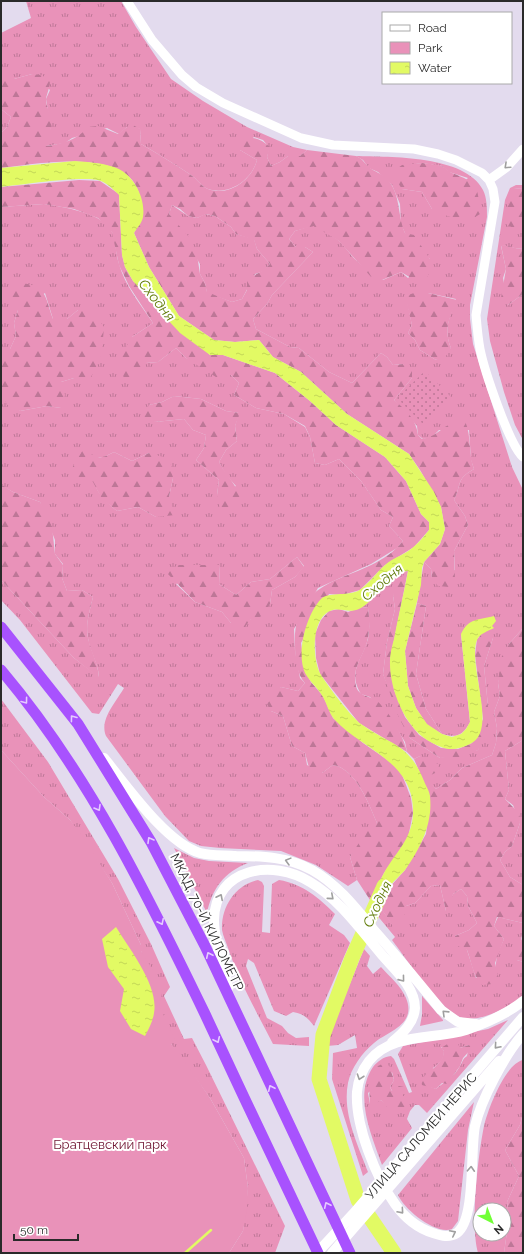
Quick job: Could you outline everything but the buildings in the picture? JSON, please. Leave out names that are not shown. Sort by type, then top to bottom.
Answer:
[{"type":"highway","name":"МКАД, 70-Й КИЛОМЕТР","points":[[1,627],[89,740],[151,842],[177,889],[350,1253]]},
{"type":"highway","points":[[1,670],[56,741],[90,794],[127,857],[176,953],[317,1253]]},
{"type":"main road","points":[[89,740],[157,821],[186,847],[200,853],[288,860],[312,870],[331,883],[381,938],[441,1010],[451,1019],[468,1024],[480,1023],[496,1019],[512,1010],[523,1001]]},
{"type":"main road","points":[[232,1003],[215,936],[214,920],[216,905],[222,891],[242,874],[254,870],[269,869],[288,872],[309,881],[324,892],[349,917],[410,989],[415,1008],[409,1026],[404,1033],[369,1061],[362,1071],[357,1090],[358,1114],[365,1139],[385,1188],[395,1205],[406,1217],[424,1230],[449,1236],[457,1232],[462,1226],[469,1208],[475,1126],[482,1104],[495,1078],[521,1036]]},
{"type":"main road","name":"УЛИЦА САЛОМЕИ НЕРИС","points":[[332,1253],[434,1129],[523,1016]]},
{"type":"main road","points":[[384,1048],[411,1039],[466,1030],[480,1023]]},
{"type":"main road","name":"УЛИЦА САЛОМЕИ НЕРИС","points":[[317,1253],[521,1036]]},
{"type":"street","points":[[127,1],[152,40],[182,75],[196,86],[256,119],[301,138],[333,144],[401,148],[438,154],[473,167],[482,172],[489,180],[493,189],[495,202],[476,315],[477,332],[480,351],[505,423],[510,436],[523,458]]},
{"type":"street","points":[[489,180],[507,166],[523,149]]},
{"type":"green space","points":[[26,1],[121,1],[136,27],[171,79],[203,101],[247,127],[293,147],[307,150],[299,157],[288,156],[271,166],[267,157],[269,147],[263,140],[254,137],[240,150],[257,160],[250,174],[238,185],[216,191],[206,188],[191,175],[141,144],[140,129],[127,127],[119,134],[107,128],[72,138],[65,143],[46,146],[46,136],[51,128],[46,99],[50,90],[32,74],[14,79],[1,79],[1,33],[31,18]]},
{"type":"green space","points":[[32,74],[41,75],[50,80],[50,86],[46,99],[52,124],[46,140],[46,146],[69,141],[88,127],[98,126],[118,134],[127,127],[133,125],[140,129],[141,144],[191,175],[206,188],[216,191],[224,191],[238,185],[245,180],[254,167],[257,160],[240,150],[236,141],[245,138],[258,139],[270,147],[267,157],[271,166],[288,156],[300,156],[307,150],[356,156],[370,168],[386,178],[394,190],[405,233],[414,235],[430,259],[430,269],[427,279],[418,282],[401,272],[382,280],[372,278],[339,241],[314,226],[295,231],[289,239],[296,247],[305,247],[313,252],[272,295],[267,304],[253,319],[256,329],[290,347],[299,348],[329,372],[352,383],[381,353],[387,357],[393,365],[403,364],[412,369],[412,378],[394,400],[410,415],[417,429],[418,435],[422,439],[434,435],[452,423],[465,421],[469,433],[471,457],[474,469],[461,479],[454,500],[465,516],[468,525],[454,551],[455,580],[449,587],[438,586],[432,578],[431,569],[424,562],[440,544],[445,529],[441,507],[409,454],[347,414],[301,372],[273,357],[259,340],[235,342],[214,340],[179,316],[149,267],[134,233],[139,223],[141,213],[140,199],[134,182],[121,171],[103,164],[59,162],[1,168],[1,133],[7,127],[11,117],[1,109],[1,79],[14,79]],"holes":[[[172,205],[180,209],[188,216],[197,218],[206,214],[215,216],[231,227],[236,234],[254,240],[257,249],[270,264],[247,280],[247,290],[242,299],[232,302],[207,292],[205,283],[200,274],[197,255],[189,237],[169,214]]]},
{"type":"green space","points":[[1,109],[11,117],[7,127],[1,133]]},
{"type":"green space","points":[[356,156],[406,158],[444,164],[460,170],[474,179],[483,190],[486,200],[487,217],[470,305],[473,344],[512,467],[523,490],[523,628],[509,644],[498,683],[500,696],[494,712],[497,728],[496,743],[492,755],[462,768],[450,780],[436,789],[429,782],[420,756],[414,759],[407,752],[405,742],[395,726],[370,697],[361,694],[355,679],[355,672],[369,635],[368,608],[362,607],[398,576],[408,571],[393,595],[395,609],[387,642],[383,674],[410,738],[440,758],[478,750],[488,706],[484,666],[493,638],[461,634],[470,722],[465,730],[459,735],[451,736],[442,734],[426,709],[416,674],[426,606],[417,603],[424,562],[431,569],[432,578],[455,570],[454,551],[468,525],[465,516],[454,500],[461,479],[474,469],[471,460],[469,430],[439,430],[432,437],[423,439],[418,435],[417,426],[394,400],[412,378],[403,364],[393,365],[387,357],[381,353],[352,383],[329,372],[299,348],[290,347],[256,329],[253,319],[267,304],[272,295],[313,252],[305,247],[296,247],[289,239],[295,231],[314,225],[327,232],[338,240],[362,266],[383,280],[401,272],[408,278],[430,259],[405,233],[401,224],[400,204],[392,185],[378,172],[369,168],[363,160]],"holes":[[[422,163],[442,166],[449,172],[468,178],[432,209],[422,192],[402,189],[402,166]],[[428,293],[456,299],[447,329],[451,348],[436,360],[420,350],[415,340],[408,333],[412,325],[406,296]]]},
{"type":"green space","points":[[422,163],[442,167],[472,183],[477,191],[480,214],[472,219],[451,217],[441,214],[432,209],[422,192],[402,189],[396,180],[394,171],[402,165]]},
{"type":"green space","points":[[79,180],[100,181],[119,194],[122,255],[125,267],[133,281],[210,355],[223,355],[275,373],[310,401],[336,425],[385,457],[406,481],[421,514],[429,522],[429,530],[414,547],[385,565],[360,590],[342,595],[329,594],[301,643],[305,671],[311,682],[323,696],[333,718],[401,772],[411,798],[413,813],[408,838],[384,873],[370,900],[357,880],[350,857],[369,827],[377,823],[366,797],[355,780],[341,768],[333,765],[322,773],[311,775],[305,753],[292,746],[283,716],[271,711],[267,704],[281,687],[298,691],[305,683],[298,671],[295,646],[297,621],[306,603],[318,590],[334,581],[371,565],[388,555],[403,541],[389,526],[393,517],[381,510],[361,481],[339,459],[325,465],[315,463],[310,437],[305,426],[284,414],[256,408],[234,395],[239,383],[231,375],[219,379],[186,358],[176,348],[158,362],[146,363],[141,381],[124,379],[119,359],[132,337],[153,323],[129,286],[119,265],[112,232],[98,218],[74,209],[44,204],[1,207],[1,187]]},
{"type":"green space","points":[[516,185],[523,185],[523,188],[514,189],[523,231],[523,248],[501,246],[506,269],[503,278],[508,305],[523,294],[523,440],[515,425],[504,392],[490,341],[487,319],[505,200],[510,188]]},
{"type":"green space","points":[[523,188],[522,231],[507,225],[506,216],[514,189]]},
{"type":"green space","points":[[44,204],[83,212],[102,221],[109,227],[113,234],[118,261],[125,280],[153,323],[132,337],[146,363],[158,362],[176,348],[186,358],[231,375],[239,383],[234,395],[256,408],[284,414],[305,427],[310,437],[315,463],[325,465],[339,459],[361,481],[381,510],[393,517],[389,526],[403,541],[397,548],[371,564],[318,588],[294,629],[295,651],[300,678],[305,683],[298,691],[281,687],[271,711],[283,716],[292,746],[305,753],[307,765],[322,773],[333,765],[341,768],[355,780],[370,806],[377,823],[350,857],[357,880],[348,886],[316,865],[281,851],[201,846],[189,841],[165,816],[106,736],[104,730],[109,711],[124,688],[118,684],[99,714],[92,713],[20,620],[1,600],[1,580],[74,658],[99,677],[87,633],[88,617],[93,597],[82,590],[67,591],[62,578],[63,564],[55,554],[55,540],[40,502],[13,492],[1,485],[1,391],[20,411],[47,406],[61,408],[61,382],[74,378],[78,310],[67,319],[53,319],[45,293],[18,310],[14,323],[16,336],[10,349],[1,349],[1,207]],"holes":[[[174,396],[201,399],[226,411],[239,413],[235,426],[237,441],[226,450],[219,462],[226,475],[236,486],[217,495],[219,480],[196,460],[204,448],[206,435],[193,430],[184,419],[155,422],[149,405],[162,402]],[[114,452],[132,461],[149,453],[173,478],[169,497],[156,517],[138,507],[117,511],[104,499],[96,488],[94,475],[94,457],[104,457]],[[297,557],[304,566],[295,577],[272,590],[270,604],[250,620],[231,623],[222,612],[195,602],[176,584],[220,565],[219,584],[236,595],[251,582],[270,579]]]},
{"type":"green space","points":[[172,205],[188,216],[197,218],[205,214],[215,216],[231,227],[236,234],[254,239],[257,249],[270,264],[264,271],[255,274],[242,299],[232,302],[207,293],[205,283],[200,274],[200,264],[169,214]]},
{"type":"green space","points":[[501,245],[523,248],[523,294],[508,305],[501,298],[506,269]]},
{"type":"green space","points":[[20,283],[29,284],[40,289],[46,298],[53,319],[67,319],[78,310],[92,311],[104,327],[99,362],[93,374],[88,381],[74,378],[61,382],[65,395],[61,408],[47,406],[20,411],[7,405],[1,391],[1,349],[10,349],[16,336],[14,323],[18,310],[7,302],[7,288]]},
{"type":"green space","points":[[414,293],[428,293],[457,300],[448,323],[448,335],[451,348],[446,356],[436,360],[420,350],[415,340],[408,333],[412,325],[405,296]]},
{"type":"green space","points":[[425,371],[452,398],[424,425],[397,398]]},
{"type":"green space","points":[[174,396],[201,399],[226,411],[240,413],[235,426],[237,441],[226,450],[219,462],[234,484],[241,500],[233,512],[220,509],[217,495],[219,480],[196,460],[204,448],[206,435],[193,430],[184,419],[155,422],[143,417],[149,405],[162,402]]},
{"type":"green space","points":[[84,448],[98,457],[114,452],[132,461],[149,453],[170,459],[173,478],[169,497],[175,515],[156,517],[138,507],[117,511],[102,499],[93,482],[72,476],[73,466]]},
{"type":"green space","points":[[1,483],[13,492],[40,502],[52,527],[55,554],[63,565],[62,578],[67,591],[82,590],[93,597],[88,618],[87,633],[99,678],[74,658],[1,580]]},
{"type":"green space","points":[[297,557],[304,567],[295,577],[272,590],[270,604],[262,616],[250,620],[242,631],[231,623],[222,612],[195,602],[167,573],[178,565],[220,565],[219,584],[236,595],[251,582],[270,579]]},
{"type":"green space","points":[[408,571],[390,660],[394,690],[405,717],[419,735],[441,748],[458,749],[472,743],[483,719],[475,655],[477,639],[483,633],[494,628],[493,638],[484,666],[488,706],[488,734],[478,750],[462,757],[440,758],[410,738],[399,718],[383,674],[387,642],[395,609],[393,595],[394,584]]},
{"type":"green space","points":[[417,603],[426,606],[416,674],[426,709],[442,734],[427,725],[416,708],[408,686],[405,651]]},
{"type":"green space","points":[[362,607],[368,608],[369,628],[367,643],[356,670],[356,686],[359,692],[374,699],[382,705],[399,732],[407,752],[359,723],[320,674],[316,658],[315,634],[321,620],[329,611],[339,609],[348,612]]},
{"type":"green space","points":[[523,628],[523,740],[505,751],[509,790],[505,799],[519,813],[520,823],[512,846],[505,852],[500,860],[510,877],[523,885],[523,923],[497,917],[494,926],[504,939],[495,963],[498,976],[492,984],[482,985],[474,973],[467,950],[456,945],[455,936],[469,930],[477,923],[468,906],[467,896],[461,889],[453,894],[450,911],[446,911],[440,885],[431,886],[415,903],[406,906],[404,917],[393,926],[380,907],[389,888],[405,870],[426,834],[430,797],[414,759],[420,756],[438,764],[439,771],[429,776],[430,782],[436,789],[450,780],[462,768],[492,755],[496,743],[497,728],[494,712],[500,696],[498,683],[501,658],[509,644]]},
{"type":"green space","points":[[1,699],[48,762],[118,879],[151,944],[170,987],[164,996],[184,1039],[192,1038],[285,1226],[275,1253],[229,1253],[243,1231],[248,1188],[244,1158],[210,1098],[171,1044],[141,951],[141,945],[112,883],[70,820],[44,797],[1,750]]},
{"type":"green space","points":[[523,740],[523,885],[510,877],[500,860],[505,852],[512,846],[520,823],[513,805],[505,799],[509,790],[505,751]]},
{"type":"green space","name":"Братцевский парк","points":[[1,750],[44,797],[70,820],[81,834],[112,883],[141,945],[141,951],[156,975],[162,993],[159,1005],[175,1040],[171,1044],[179,1053],[210,1098],[244,1158],[248,1188],[247,1209],[243,1231],[229,1253],[1,1253]]},
{"type":"green space","points":[[174,848],[194,858],[209,861],[248,863],[232,871],[220,882],[212,896],[207,913]]},
{"type":"green space","points":[[258,880],[262,882],[264,886],[262,932],[270,933],[272,884],[279,880],[303,888],[323,902],[335,914],[329,925],[344,935],[350,943],[314,1026],[303,1015],[293,1012],[286,1016],[274,1011],[254,963],[248,959],[246,966],[267,1018],[282,1026],[288,1033],[296,1038],[309,1037],[309,1046],[273,1044],[243,985],[223,934],[222,921],[231,898],[243,887]]},
{"type":"green space","points":[[440,885],[446,911],[453,894],[461,889],[467,896],[468,906],[477,923],[469,930],[455,936],[467,950],[476,978],[495,971],[497,955],[504,939],[494,926],[498,917],[523,923],[522,937],[517,960],[523,962],[523,996],[495,1013],[471,1019],[463,1018],[446,1007],[415,971],[392,940],[395,937],[376,914],[380,907],[393,925],[406,906],[415,903],[431,886]]},
{"type":"green space","points":[[523,937],[523,962],[517,960],[515,951]]},
{"type":"green space","points":[[364,949],[370,956],[367,966],[373,974],[381,967],[401,990],[406,998],[408,1015],[399,1026],[374,1043],[361,1056],[349,1077],[347,1106],[352,1129],[368,1172],[363,1176],[332,1079],[333,1053],[357,1048],[355,1035],[338,1045],[327,1046],[330,1033]]},
{"type":"green space","points":[[422,996],[443,1021],[420,1026],[422,1015]]},
{"type":"green space","points":[[508,1020],[427,1113],[419,1105],[415,1105],[410,1111],[407,1119],[412,1128],[382,1165],[369,1129],[364,1103],[367,1078],[373,1067],[381,1060],[391,1056],[394,1059],[409,1093],[412,1092],[398,1054],[403,1046],[488,1029]],"holes":[[[469,1045],[467,1056],[463,1059],[455,1074],[436,1089],[431,1087],[433,1068],[440,1063],[443,1057],[444,1051],[441,1047],[460,1048]],[[392,1072],[394,1080],[390,1087],[402,1108],[389,1108],[381,1100],[370,1104],[368,1093]]]},
{"type":"green space","points":[[449,1043],[458,1044],[460,1048],[469,1045],[472,1048],[463,1058],[460,1066],[447,1084],[442,1083],[436,1089],[422,1085],[421,1081],[424,1077],[441,1060],[444,1051],[441,1048]]},
{"type":"green space","points":[[523,1060],[523,1113],[520,1125],[505,1150],[519,1176],[507,1202],[475,1202],[479,1154],[484,1126],[498,1088],[516,1063]]},
{"type":"green space","points":[[387,1064],[390,1067],[394,1080],[390,1087],[392,1091],[399,1086],[404,1087],[402,1095],[410,1100],[406,1108],[389,1110],[381,1100],[374,1105],[370,1104],[369,1088],[371,1080],[378,1066]]},
{"type":"green space","points":[[474,1102],[468,1130],[458,1221],[452,1229],[445,1230],[437,1228],[421,1220],[401,1201],[398,1195]]},
{"type":"green space","points":[[523,1113],[523,1253],[504,1253],[506,1242],[512,1242],[512,1202],[507,1202],[519,1176],[505,1150],[520,1125]]},
{"type":"green space","points":[[476,1242],[506,1242],[504,1253],[478,1253]]},
{"type":"water","points":[[75,161],[114,167],[127,175],[137,187],[142,202],[143,217],[134,233],[149,267],[179,316],[214,340],[235,342],[259,340],[273,357],[301,372],[347,414],[409,454],[434,492],[441,507],[445,529],[440,544],[424,562],[422,568],[421,585],[405,651],[408,686],[416,708],[427,724],[442,734],[452,737],[461,734],[470,722],[461,634],[467,625],[474,620],[494,616],[496,621],[492,626],[494,628],[478,638],[475,651],[481,696],[482,726],[478,737],[470,744],[453,749],[438,746],[427,740],[419,733],[411,725],[395,694],[390,671],[390,655],[408,571],[398,575],[359,609],[350,611],[330,611],[324,615],[319,622],[316,631],[315,650],[316,660],[321,675],[340,701],[361,724],[398,746],[412,759],[430,795],[427,826],[420,845],[405,870],[391,885],[380,907],[370,900],[388,866],[410,831],[413,814],[411,796],[406,781],[397,769],[346,730],[332,717],[321,694],[305,673],[302,665],[302,645],[311,614],[321,599],[328,596],[358,591],[391,560],[409,551],[418,543],[429,530],[429,522],[421,514],[406,481],[385,457],[336,425],[310,401],[275,373],[223,355],[210,355],[180,333],[133,281],[125,267],[122,255],[119,195],[108,185],[93,179],[81,179],[1,187],[1,168]]},
{"type":"water","points":[[116,927],[142,968],[152,991],[154,1013],[152,1022],[145,1036],[131,1029],[120,1011],[124,989],[108,967],[102,939]]},
{"type":"waterway","name":"Сходня","points":[[384,886],[352,958],[323,1035],[319,1079],[358,1200],[394,1253]]},
{"type":"waterway","points":[[185,1253],[211,1230]]}]
